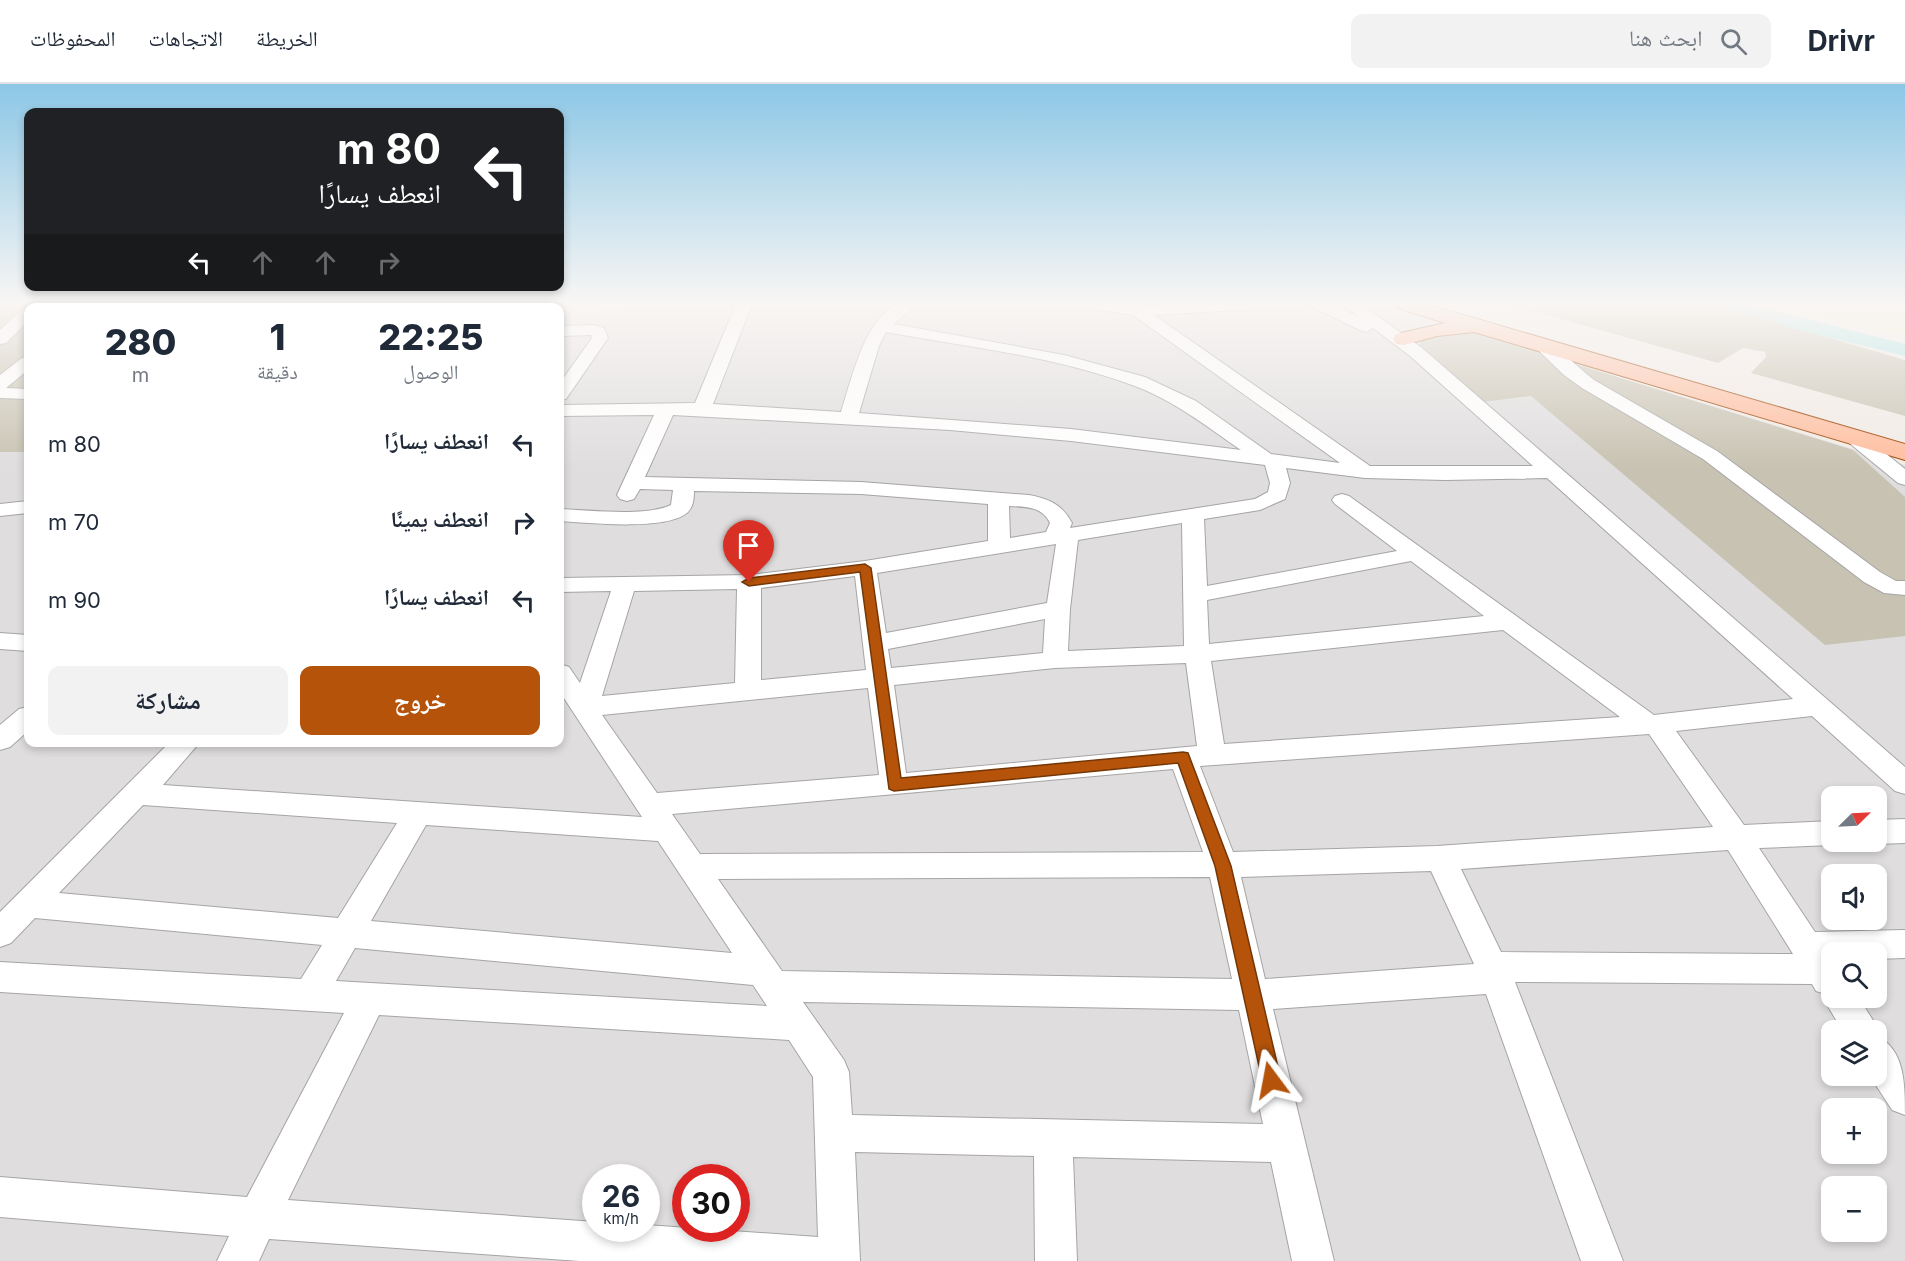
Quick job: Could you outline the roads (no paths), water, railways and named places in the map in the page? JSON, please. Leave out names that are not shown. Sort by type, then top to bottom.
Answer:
[{"type":"main road","points":[[1588,359],[1905,452]]},
{"type":"main road","points":[[1633,359],[1905,438]]},
{"type":"street","points":[[564,389],[585,359]]},
{"type":"street","points":[[702,409],[722,359]]},
{"type":"street","points":[[849,417],[867,359]]},
{"type":"street","points":[[564,585],[749,582],[865,568],[1260,504],[1278,495],[1280,483],[1271,460],[1189,405],[1139,381],[1096,367],[1054,359]]},
{"type":"street","points":[[1206,359],[1365,472]]},
{"type":"street","points":[[1425,359],[1903,779]]},
{"type":"street","points":[[1557,359],[1588,384],[1718,460],[1865,572],[1892,588],[1905,588]]},
{"type":"street","points":[[0,384],[24,365]]},
{"type":"street","points":[[0,393],[24,394]]},
{"type":"street","points":[[1176,448],[1189,405]]},
{"type":"street","points":[[564,410],[702,409],[849,417],[1071,435],[1365,472],[1445,474],[1554,472]]},
{"type":"street","points":[[616,517],[666,410]]},
{"type":"street","points":[[1855,438],[1905,479]]},
{"type":"street","points":[[632,483],[861,488],[998,498],[1050,506],[1061,523],[1062,537],[1055,660]]},
{"type":"street","points":[[564,515],[616,517],[662,516],[674,513],[682,505],[683,483]]},
{"type":"street","points":[[998,498],[999,545]]},
{"type":"street","points":[[1342,500],[1652,724],[1735,836],[1820,967]]},
{"type":"street","points":[[0,510],[24,507]]},
{"type":"street","points":[[1193,515],[1198,756],[1313,1261]]},
{"type":"street","points":[[1195,595],[1415,554]]},
{"type":"street","points":[[865,568],[877,643],[894,785]]},
{"type":"street","points":[[748,691],[749,582]]},
{"type":"street","points":[[568,687],[625,584]]},
{"type":"street","points":[[877,643],[1058,609]]},
{"type":"street","points":[[568,687],[748,691],[1055,660],[1197,654],[1510,621]]},
{"type":"street","points":[[0,641],[24,643]]},
{"type":"street","points":[[0,1197],[839,1260],[836,1133],[831,1072],[568,687]]},
{"type":"street","points":[[649,805],[894,785],[1198,756],[1652,724],[1819,706]]},
{"type":"street","points":[[0,740],[24,719]]},
{"type":"street","points":[[0,933],[182,747]]},
{"type":"street","points":[[136,794],[667,830]]},
{"type":"street","points":[[309,995],[417,813]]},
{"type":"street","points":[[1887,832],[1905,831]]},
{"type":"street","points":[[692,867],[1223,866],[1440,858],[1735,836],[1821,833]]},
{"type":"street","points":[[1440,858],[1494,973],[1602,1261]]},
{"type":"street","points":[[28,904],[768,978],[1252,995],[1494,973],[1820,967],[1905,944]]},
{"type":"street","points":[[0,977],[799,1024]]},
{"type":"street","points":[[238,1261],[370,998]]},
{"type":"street","points":[[1887,1070],[1905,1097]]},
{"type":"street","points":[[836,1133],[1053,1140],[1286,1143]]},
{"type":"street","points":[[1053,1140],[1056,1261]]}]
